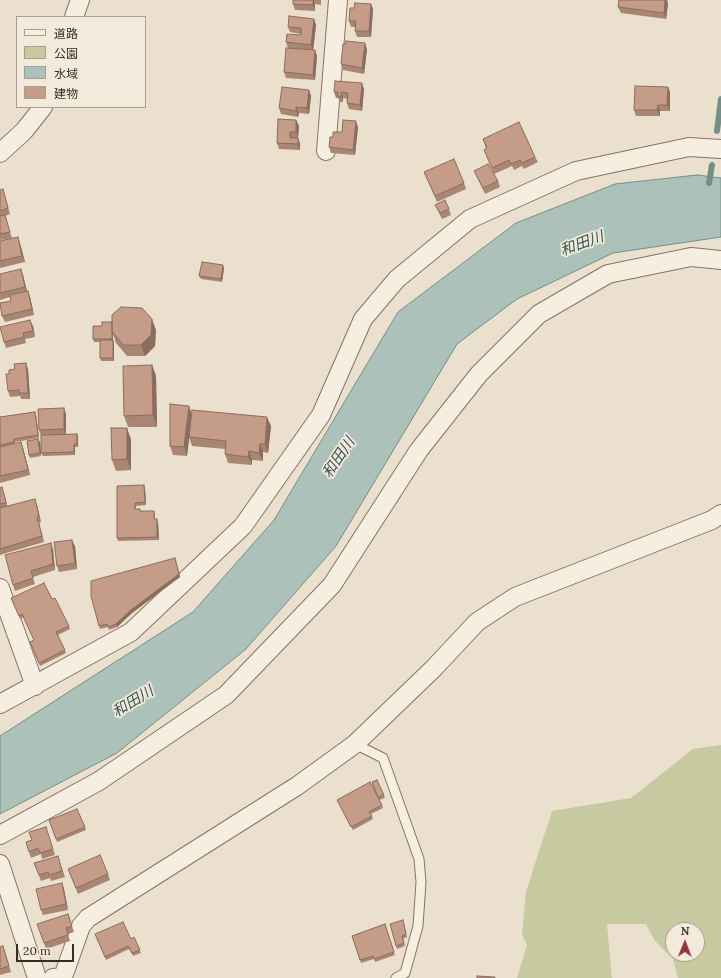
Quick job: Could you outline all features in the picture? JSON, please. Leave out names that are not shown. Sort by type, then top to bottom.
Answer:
[{"type":"street","points":[[74,16],[80,0]]},
{"type":"street","points":[[326,151],[338,0]]},
{"type":"street","points":[[0,153],[24,131],[42,108]]},
{"type":"street","points":[[0,704],[131,632],[244,526],[321,415],[363,319],[397,279],[470,220],[576,170],[690,147],[721,148]]},
{"type":"street","points":[[0,835],[98,781],[226,695],[332,585],[419,450],[479,374],[539,314],[608,274],[691,257],[721,260]]},
{"type":"street","points":[[53,978],[63,977],[80,926],[88,918],[297,786],[354,744],[433,669],[477,622],[515,597],[712,520],[721,514]]},
{"type":"street","points":[[0,588],[35,686]]},
{"type":"street","points":[[0,864],[37,978]]},
{"type":"lane","points":[[354,744],[383,758],[419,859],[421,882],[418,926],[405,973],[396,978]]},
{"type":"green space","points":[[721,745],[721,978],[678,978],[674,962],[705,962],[705,922],[665,922],[665,951],[655,941],[646,924],[607,924],[612,978],[517,978],[527,945],[522,934],[526,892],[552,811],[631,798],[693,749]]},
{"type":"water","name":"和田川","points":[[697,175],[721,178],[721,237],[613,253],[517,299],[457,344],[336,546],[246,649],[117,753],[0,814],[0,736],[193,612],[274,520],[398,312],[516,223],[615,184]]},
{"type":"building","points":[[293,0],[313,0],[313,5],[293,4]]},
{"type":"building","points":[[619,0],[665,0],[664,13],[618,7]]},
{"type":"building","points":[[355,3],[371,4],[369,31],[355,31],[356,21],[349,21],[350,8],[354,8]]},
{"type":"building","points":[[289,16],[314,19],[311,45],[286,42],[287,34],[301,35],[301,28],[288,27]]},
{"type":"building","points":[[346,41],[365,43],[362,68],[341,64],[343,44],[346,44]]},
{"type":"building","points":[[286,48],[315,50],[313,75],[284,72]]},
{"type":"building","points":[[335,81],[362,83],[360,105],[347,103],[348,93],[341,92],[341,97],[338,96],[338,92],[334,92]]},
{"type":"building","points":[[635,86],[668,87],[667,105],[658,105],[657,110],[634,110]]},
{"type":"building","points":[[282,87],[309,90],[307,108],[296,107],[296,111],[279,108]]},
{"type":"building","points":[[278,119],[296,120],[296,132],[290,132],[290,138],[298,138],[298,144],[277,143]]},
{"type":"building","points":[[343,120],[356,121],[353,150],[329,147],[330,137],[333,137],[333,132],[342,132]]},
{"type":"building","points":[[519,122],[535,157],[522,163],[520,160],[511,164],[509,160],[492,168],[484,150],[487,148],[483,139]]},
{"type":"building","points":[[454,159],[464,183],[435,196],[424,172]]},
{"type":"building","points":[[488,164],[498,181],[483,188],[474,171]]},
{"type":"building","points":[[3,189],[8,208],[0,211],[0,190]]},
{"type":"building","points":[[445,200],[449,209],[440,213],[435,205]]},
{"type":"building","points":[[5,215],[10,232],[0,234],[0,216]]},
{"type":"building","points":[[18,237],[22,256],[0,261],[0,241]]},
{"type":"building","points":[[202,262],[223,265],[221,279],[199,276]]},
{"type":"building","points":[[21,269],[25,287],[0,293],[0,274]]},
{"type":"building","points":[[28,291],[32,309],[2,316],[0,303],[11,301],[10,295]]},
{"type":"building","points":[[121,307],[142,308],[152,319],[151,335],[141,345],[123,345],[112,331],[112,315]]},
{"type":"building","points":[[30,320],[33,331],[23,333],[24,337],[4,342],[0,327]]},
{"type":"building","points":[[102,322],[112,322],[112,339],[93,339],[93,326],[102,326]]},
{"type":"building","points":[[100,340],[113,340],[113,358],[100,358]]},
{"type":"building","points":[[26,363],[28,393],[19,393],[19,390],[8,391],[6,374],[9,374],[9,370],[15,369],[14,364]]},
{"type":"building","points":[[152,365],[153,415],[124,416],[123,366]]},
{"type":"building","points":[[170,404],[189,406],[184,447],[170,446]]},
{"type":"building","points":[[64,408],[64,429],[39,430],[38,409]]},
{"type":"building","points":[[192,410],[267,417],[265,444],[260,444],[259,453],[249,451],[248,457],[225,454],[226,441],[189,437]]},
{"type":"building","points":[[35,412],[38,435],[14,439],[14,442],[0,445],[0,417]]},
{"type":"building","points":[[111,428],[127,428],[127,459],[112,460]]},
{"type":"building","points":[[77,434],[77,444],[74,444],[74,452],[41,453],[41,435]]},
{"type":"building","points":[[38,439],[40,453],[29,455],[27,441]]},
{"type":"building","points":[[21,442],[28,470],[0,476],[0,447]]},
{"type":"building","points":[[144,485],[145,502],[135,503],[135,509],[140,509],[140,511],[154,511],[154,519],[157,519],[157,537],[117,538],[117,486]]},
{"type":"building","points":[[2,487],[6,503],[0,504],[0,488]]},
{"type":"building","points":[[35,499],[39,516],[37,517],[42,536],[0,549],[0,508]]},
{"type":"building","points":[[72,540],[75,563],[57,566],[54,542]]},
{"type":"building","points":[[51,543],[53,564],[31,571],[33,578],[13,585],[5,555]]},
{"type":"building","points":[[175,558],[179,574],[131,610],[116,624],[108,627],[107,624],[99,626],[91,596],[91,581]]},
{"type":"building","points":[[44,583],[52,599],[55,598],[69,626],[56,632],[65,650],[39,663],[30,642],[34,640],[22,614],[19,616],[11,598]]},
{"type":"building","points":[[377,780],[384,795],[378,797],[372,782]]},
{"type":"building","points":[[370,782],[382,805],[369,812],[372,816],[351,827],[337,800]]},
{"type":"building","points":[[77,809],[85,827],[56,839],[49,820]]},
{"type":"building","points":[[46,827],[53,849],[40,853],[38,848],[29,852],[26,842],[32,840],[29,832]]},
{"type":"building","points":[[100,855],[108,874],[76,888],[68,869]]},
{"type":"building","points":[[58,856],[62,871],[49,875],[48,872],[39,875],[34,863]]},
{"type":"building","points":[[62,883],[66,904],[41,910],[36,889]]},
{"type":"building","points":[[68,914],[72,926],[66,928],[68,935],[44,943],[37,924]]},
{"type":"building","points":[[403,920],[406,934],[402,936],[404,943],[396,946],[390,924]]},
{"type":"building","points":[[123,922],[131,939],[134,937],[140,950],[132,953],[128,946],[105,957],[95,934]]},
{"type":"building","points":[[385,924],[394,952],[374,959],[373,956],[360,960],[352,936]]},
{"type":"building","points":[[3,946],[9,966],[0,969],[0,947]]},
{"type":"building","points":[[477,976],[495,977],[495,978],[477,978]]},
{"type":"waterway","points":[[717,131],[721,99]]},
{"type":"waterway","points":[[709,183],[712,165]]}]
